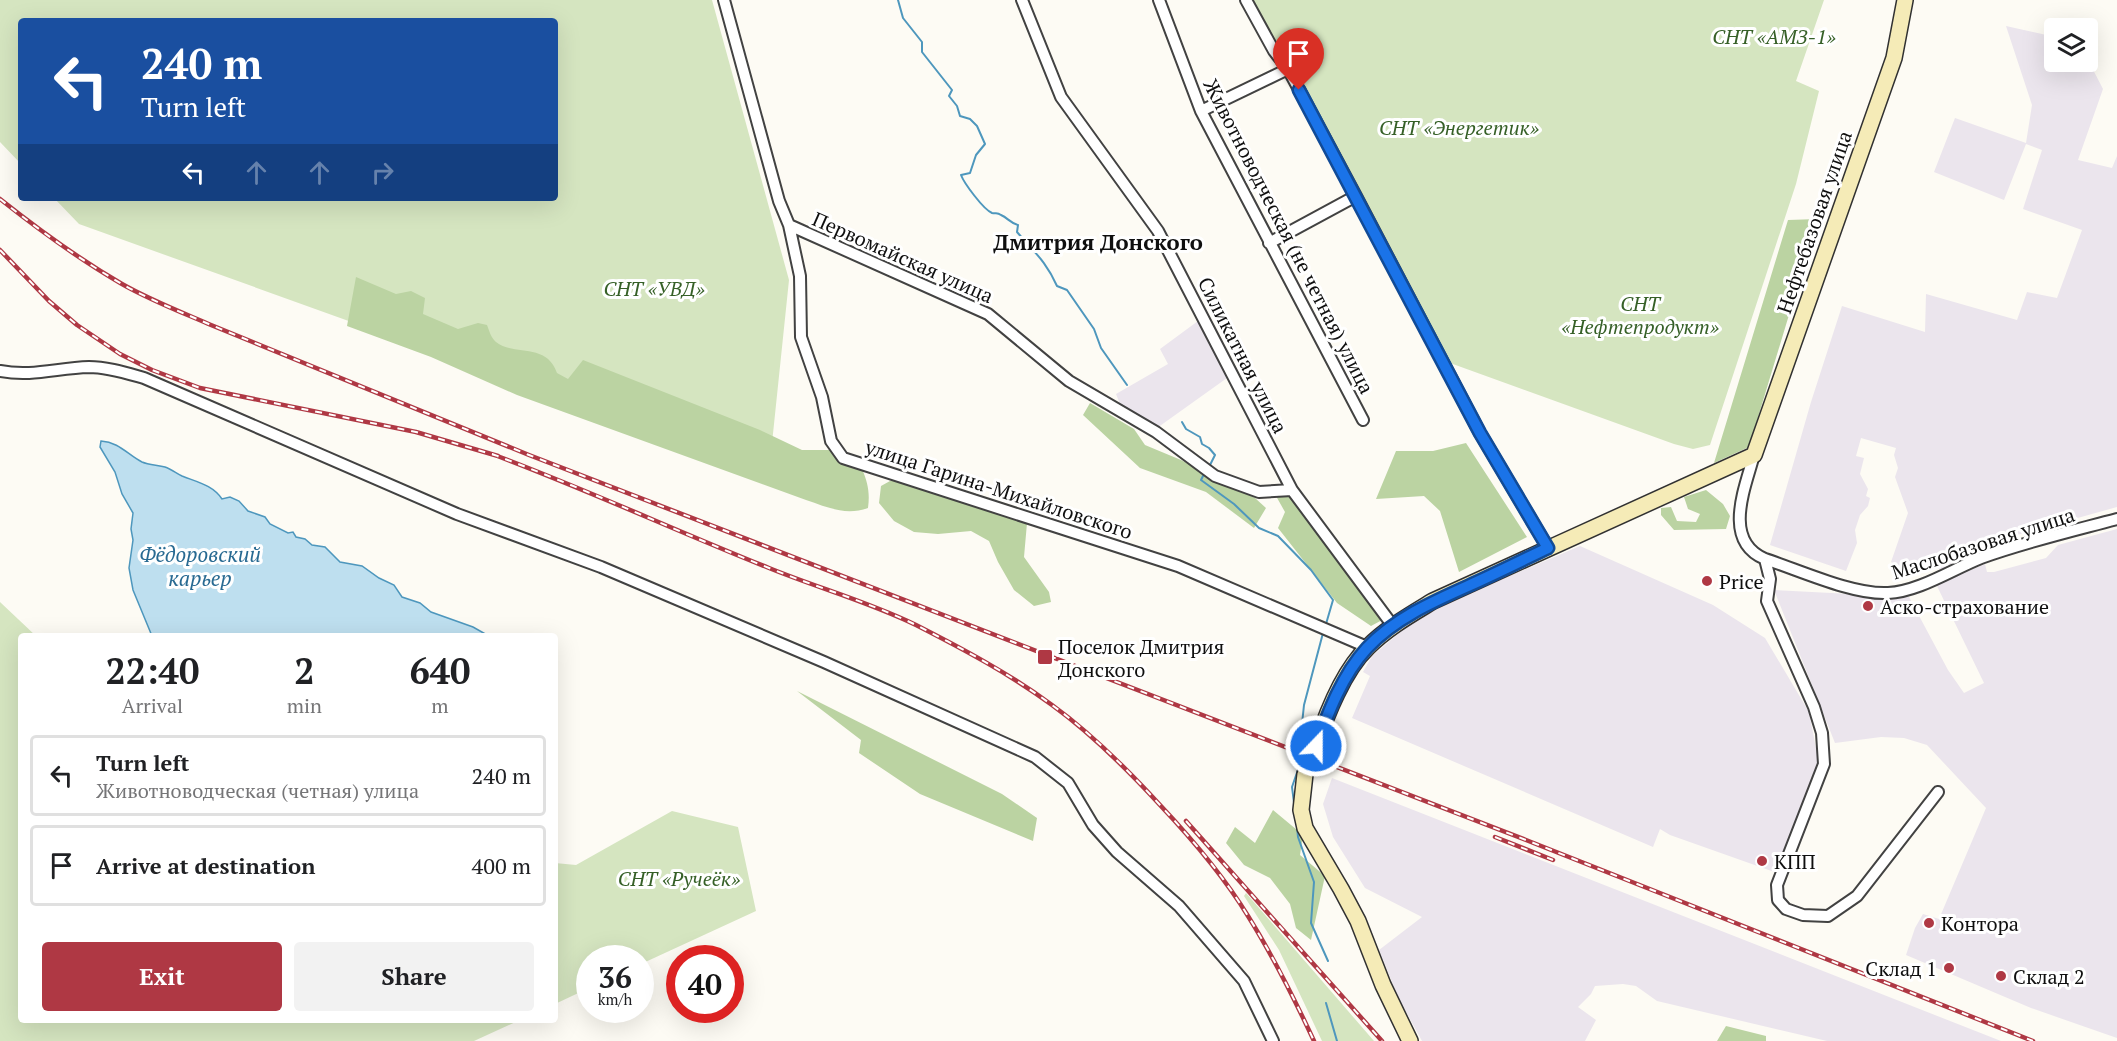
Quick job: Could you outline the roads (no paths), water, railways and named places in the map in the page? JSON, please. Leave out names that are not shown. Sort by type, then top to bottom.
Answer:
[{"type":"street","name":"Первомайская улица","points":[[724,0],[779,201],[789,225],[988,314],[1069,381],[1156,432],[1215,476],[1259,492],[1292,490]]},
{"type":"street","name":"Силикатная улица","points":[[1022,0],[1061,97],[1158,231],[1292,490],[1393,626]]},
{"type":"street","name":"Животноводческая (не четная) улица","points":[[1160,0],[1201,111],[1363,420]]},
{"type":"street","points":[[1245,0],[1274,51],[1288,69],[1480,433],[1548,548]]},
{"type":"street","name":"Нефтебазовая улица","points":[[1754,455],[1894,58],[1905,0]]},
{"type":"street","points":[[1201,111],[1288,69]]},
{"type":"street","points":[[1269,243],[1356,196]]},
{"type":"street","name":"улица Гарина-Михайловского","points":[[789,225],[800,276],[801,337],[822,397],[831,441],[843,458],[1178,566],[1367,647]]},
{"type":"street","points":[[0,371],[34,374],[90,367],[118,370],[144,378],[457,514],[601,567],[771,639],[1035,757],[1068,783],[1093,825],[1117,852],[1179,906],[1244,981],[1273,1041]]},
{"type":"street","points":[[1316,746],[1336,696],[1350,671],[1367,647],[1393,626],[1433,601],[1754,455]]},
{"type":"street","name":"Маслобазовая улица","points":[[1754,455],[1742,502],[1740,526],[1747,548],[1765,559],[1846,586],[1876,593],[1905,590],[1983,558],[2117,519]]},
{"type":"street","points":[[1765,559],[1770,579],[1767,601],[1814,707],[1821,733],[1824,764],[1777,885],[1778,900],[1786,909],[1803,915],[1828,916],[1857,896],[1938,792]]},
{"type":"street","points":[[1305,774],[1301,810],[1305,828],[1358,921],[1383,985],[1410,1041]]},
{"type":"water","name":"Фёдоровский карьер","points":[[101,441],[107,442],[118,446],[142,462],[165,467],[204,484],[222,499],[230,497],[239,501],[248,511],[265,517],[270,524],[288,533],[293,532],[296,537],[305,539],[312,545],[325,547],[340,562],[362,566],[394,585],[402,597],[420,603],[431,612],[484,633],[151,633],[133,590],[129,568],[133,540],[131,529],[133,513],[122,494],[115,472],[100,447]]},
{"type":"waterway","points":[[898,0],[903,18],[922,42],[922,52],[952,90],[949,96],[957,106],[960,116],[970,119],[977,126],[985,144],[976,155],[970,173],[961,175],[963,179],[988,211],[1000,214],[1018,225],[1017,232],[1044,263],[1057,286],[1067,290],[1094,329],[1101,348],[1127,385]]},
{"type":"waterway","points":[[1182,422],[1186,429],[1200,437],[1202,444],[1215,455],[1209,467]]},
{"type":"waterway","points":[[1204,474],[1201,480],[1234,504],[1259,528],[1278,536],[1311,570],[1333,600],[1326,624]]},
{"type":"waterway","points":[[1294,803],[1292,787],[1309,738],[1302,724],[1304,705],[1323,633]]},
{"type":"waterway","points":[[1297,827],[1298,837],[1314,882],[1311,923],[1328,961]]},
{"type":"waterway","points":[[1326,1003],[1337,1041]]},
{"type":"tunnel","points":[[1305,774],[1316,746]]},
{"type":"railway","points":[[0,199],[90,265],[155,301],[211,325],[529,455],[1526,840],[2033,1041]]},
{"type":"railway","points":[[0,250],[49,301],[77,325],[120,354],[152,370],[200,388],[416,432],[498,456]]},
{"type":"railway","points":[[492,454],[769,568],[898,617],[986,662],[1052,705],[1122,765],[1184,831],[1218,872],[1266,946],[1314,1041]]},
{"type":"railway","points":[[1186,821],[1382,1041]]},
{"type":"railway","points":[[1495,837],[1553,860]]},
{"type":"place","name":"Price","points":[[1707,581]]},
{"type":"place","name":"Аско-страхование","points":[[1868,606]]},
{"type":"place","name":"Поселок Дмитрия Донского","points":[[1045,657]]},
{"type":"place","name":"КПП","points":[[1762,861]]},
{"type":"place","name":"Контора","points":[[1929,923]]},
{"type":"place","name":"Склад 1","points":[[1949,968]]},
{"type":"place","name":"Склад 2","points":[[2001,976]]},
{"type":"district","name":"Дмитрия Донского","points":[[1098,241]]},
{"type":"park label","name":"СНТ «АМЗ-1»","points":[[1774,36]]},
{"type":"park label","name":"СНТ «Энергетик»","points":[[1459,127]]},
{"type":"park label","name":"СНТ «УВД»","points":[[654,288]]},
{"type":"park label","name":"СНТ «Нефтепродукт»","points":[[1640,314]]},
{"type":"park label","name":"СНТ «Ручеёк»","points":[[679,878]]}]
